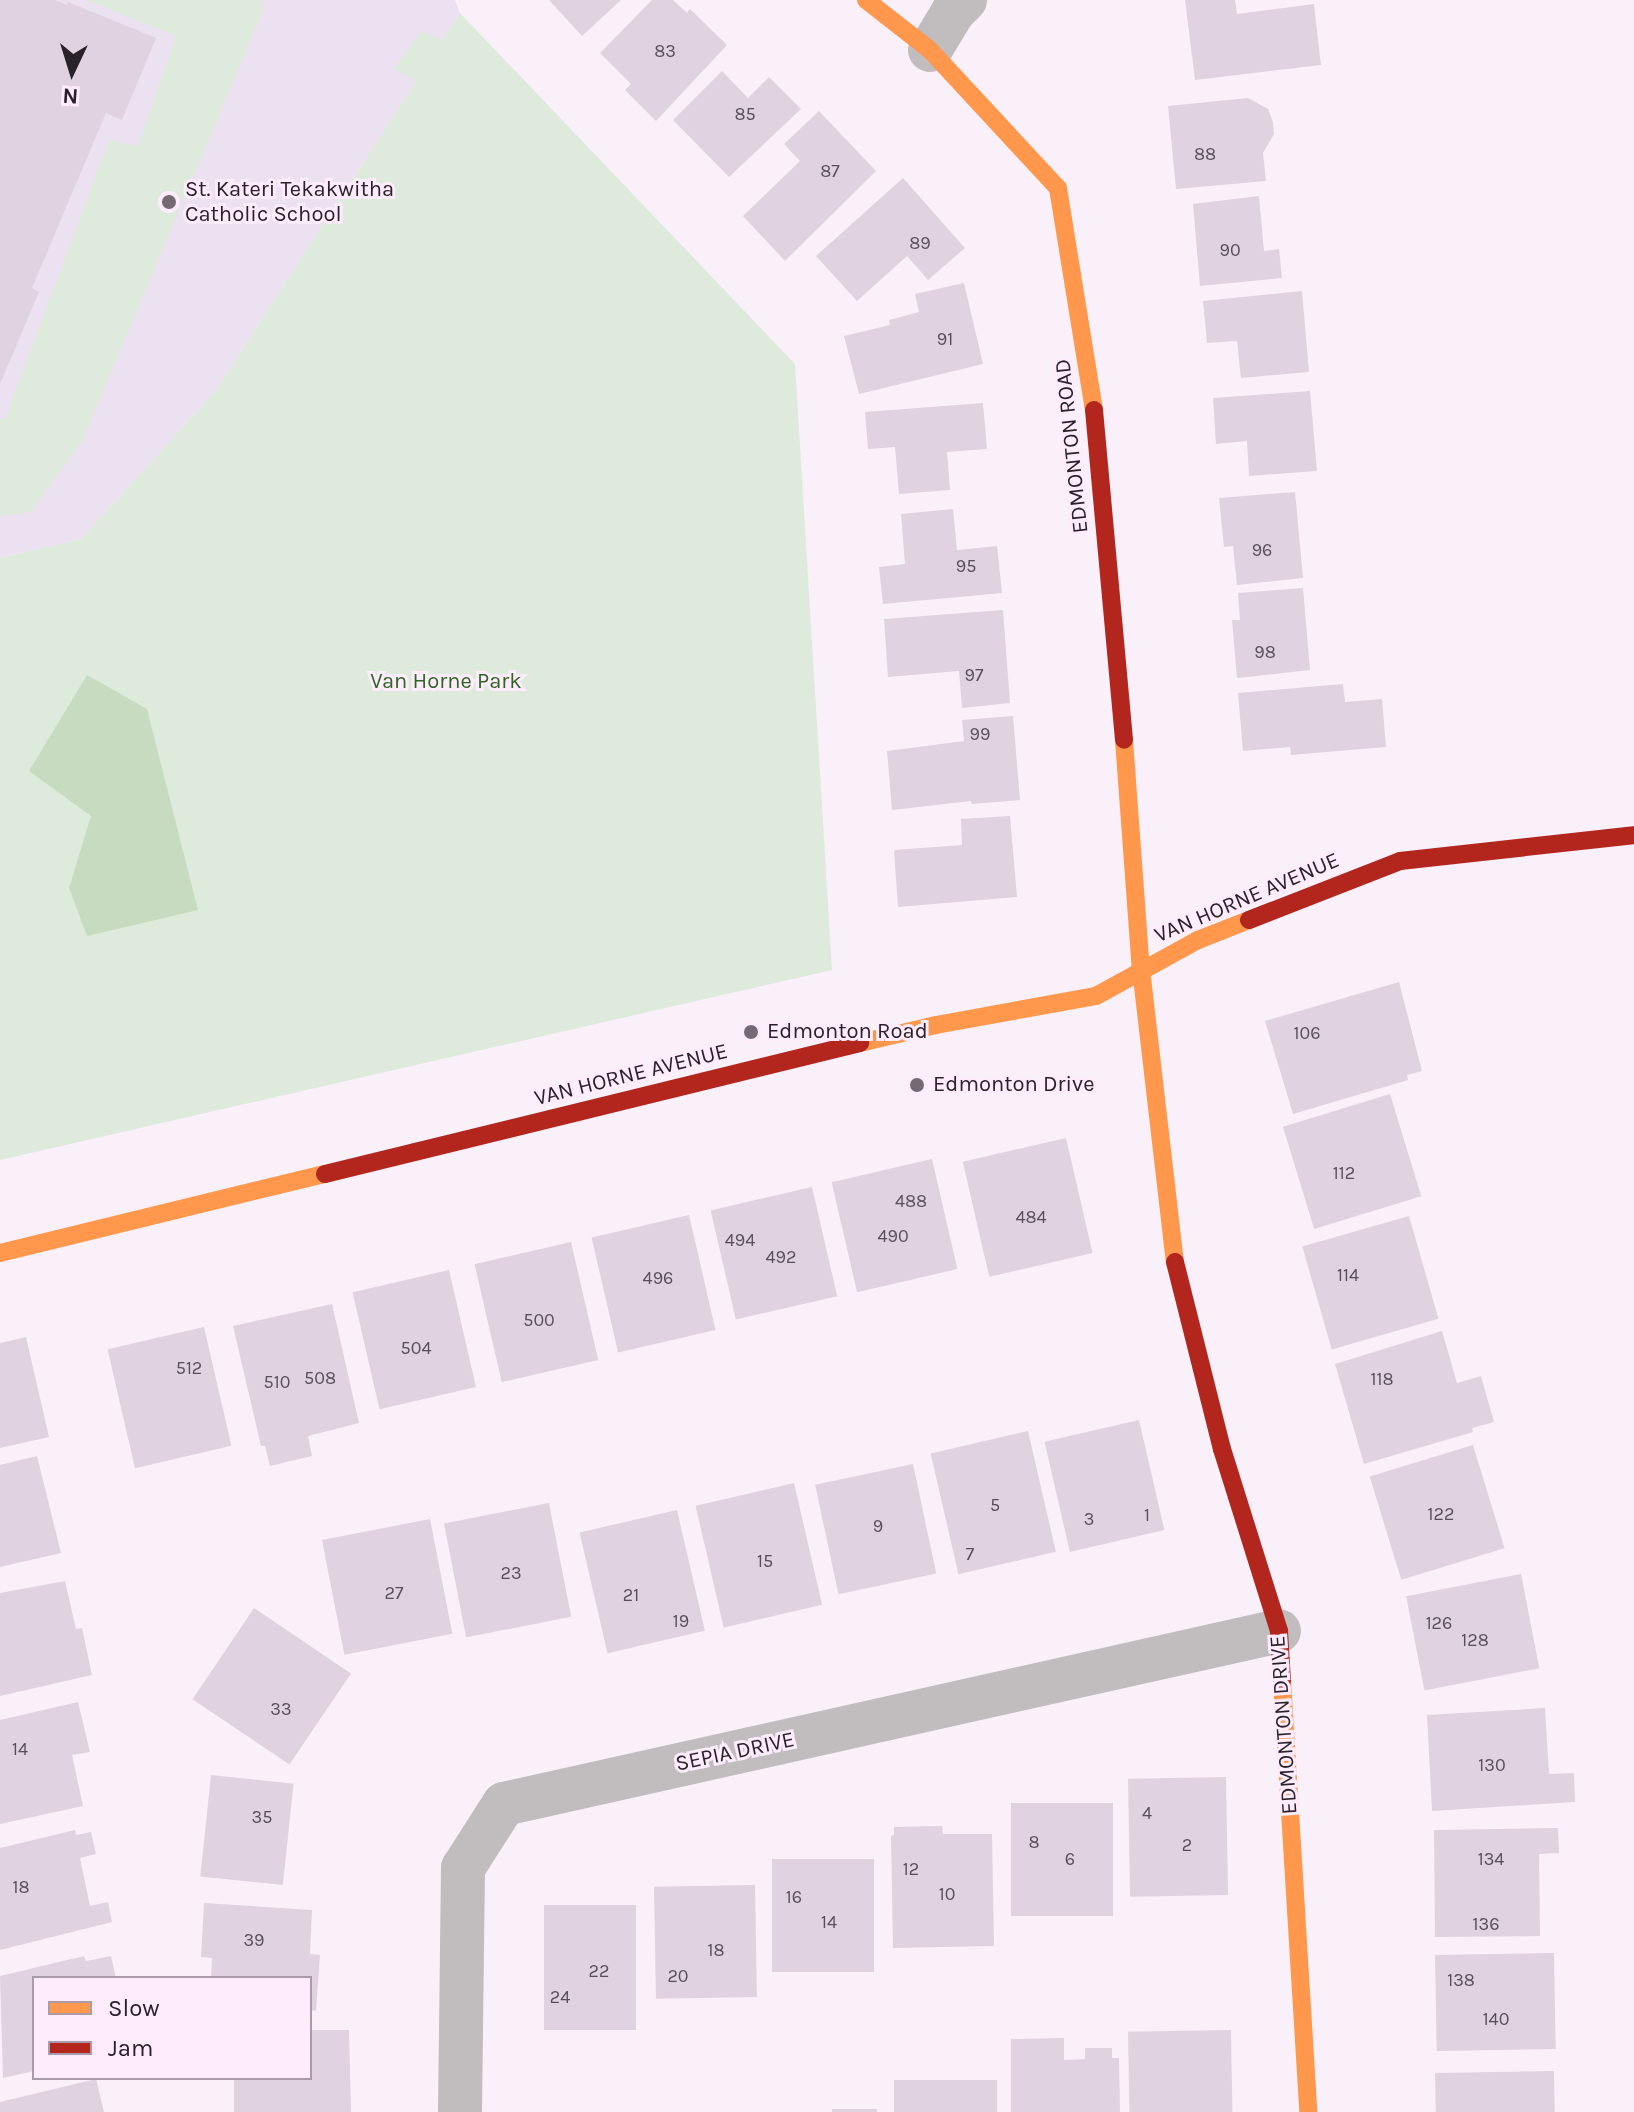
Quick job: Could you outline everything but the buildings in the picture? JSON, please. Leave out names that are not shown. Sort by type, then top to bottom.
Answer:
[{"type":"street","name":"EDMONTON ROAD","points":[[866,0],[930,50],[1058,188],[1091,377],[1138,895],[1141,969]]},
{"type":"street","points":[[930,50],[953,12],[965,0]]},
{"type":"street","name":"VAN HORNE AVENUE","points":[[0,1253],[936,1025],[1096,996],[1198,940],[1400,861],[1634,835]]},
{"type":"street","name":"EDMONTON DRIVE","points":[[1141,969],[1173,1252],[1222,1449],[1279,1631],[1308,2112]]},
{"type":"street","name":"SEPIA DRIVE","points":[[460,2112],[463,1868],[504,1804],[1279,1631]]},
{"type":"shaded area","name":"St. Kateri Tekakwitha Catholic School","points":[[0,0],[455,0],[460,13],[216,390],[81,539],[0,558]]},
{"type":"green space","points":[[86,0],[262,0],[263,10],[82,441],[31,512],[0,516],[0,418],[5,419],[109,140],[138,146],[176,36]]},
{"type":"green space","name":"Van Horne Park","points":[[460,13],[795,364],[832,970],[0,1160],[0,558],[81,539],[216,390],[416,81],[394,69],[421,31],[442,40]]},
{"type":"green space","points":[[87,675],[147,709],[198,910],[87,936],[69,888],[91,816],[29,771]]},
{"type":"traffic: slow","points":[[866,0],[930,50],[1058,188],[1094,410]]},
{"type":"traffic: slow","points":[[1124,740],[1141,969],[1175,1262]]},
{"type":"traffic: slow","points":[[860,1043],[936,1025],[1096,996],[1198,940],[1249,920]]},
{"type":"traffic: slow","points":[[0,1253],[325,1174]]},
{"type":"traffic: slow","points":[[1282,1681],[1308,2112]]},
{"type":"traffic: jam","points":[[1094,410],[1124,740]]},
{"type":"traffic: jam","points":[[1249,920],[1400,861],[1634,835]]},
{"type":"traffic: jam","points":[[325,1174],[860,1043]]},
{"type":"traffic: jam","points":[[1175,1262],[1222,1449],[1279,1631],[1282,1681]]},
{"type":"place","name":"St. Kateri Tekakwitha Catholic School","points":[[169,202]]},
{"type":"place","name":"Edmonton Road","points":[[751,1032]]},
{"type":"place","name":"Edmonton Drive","points":[[917,1085]]}]
